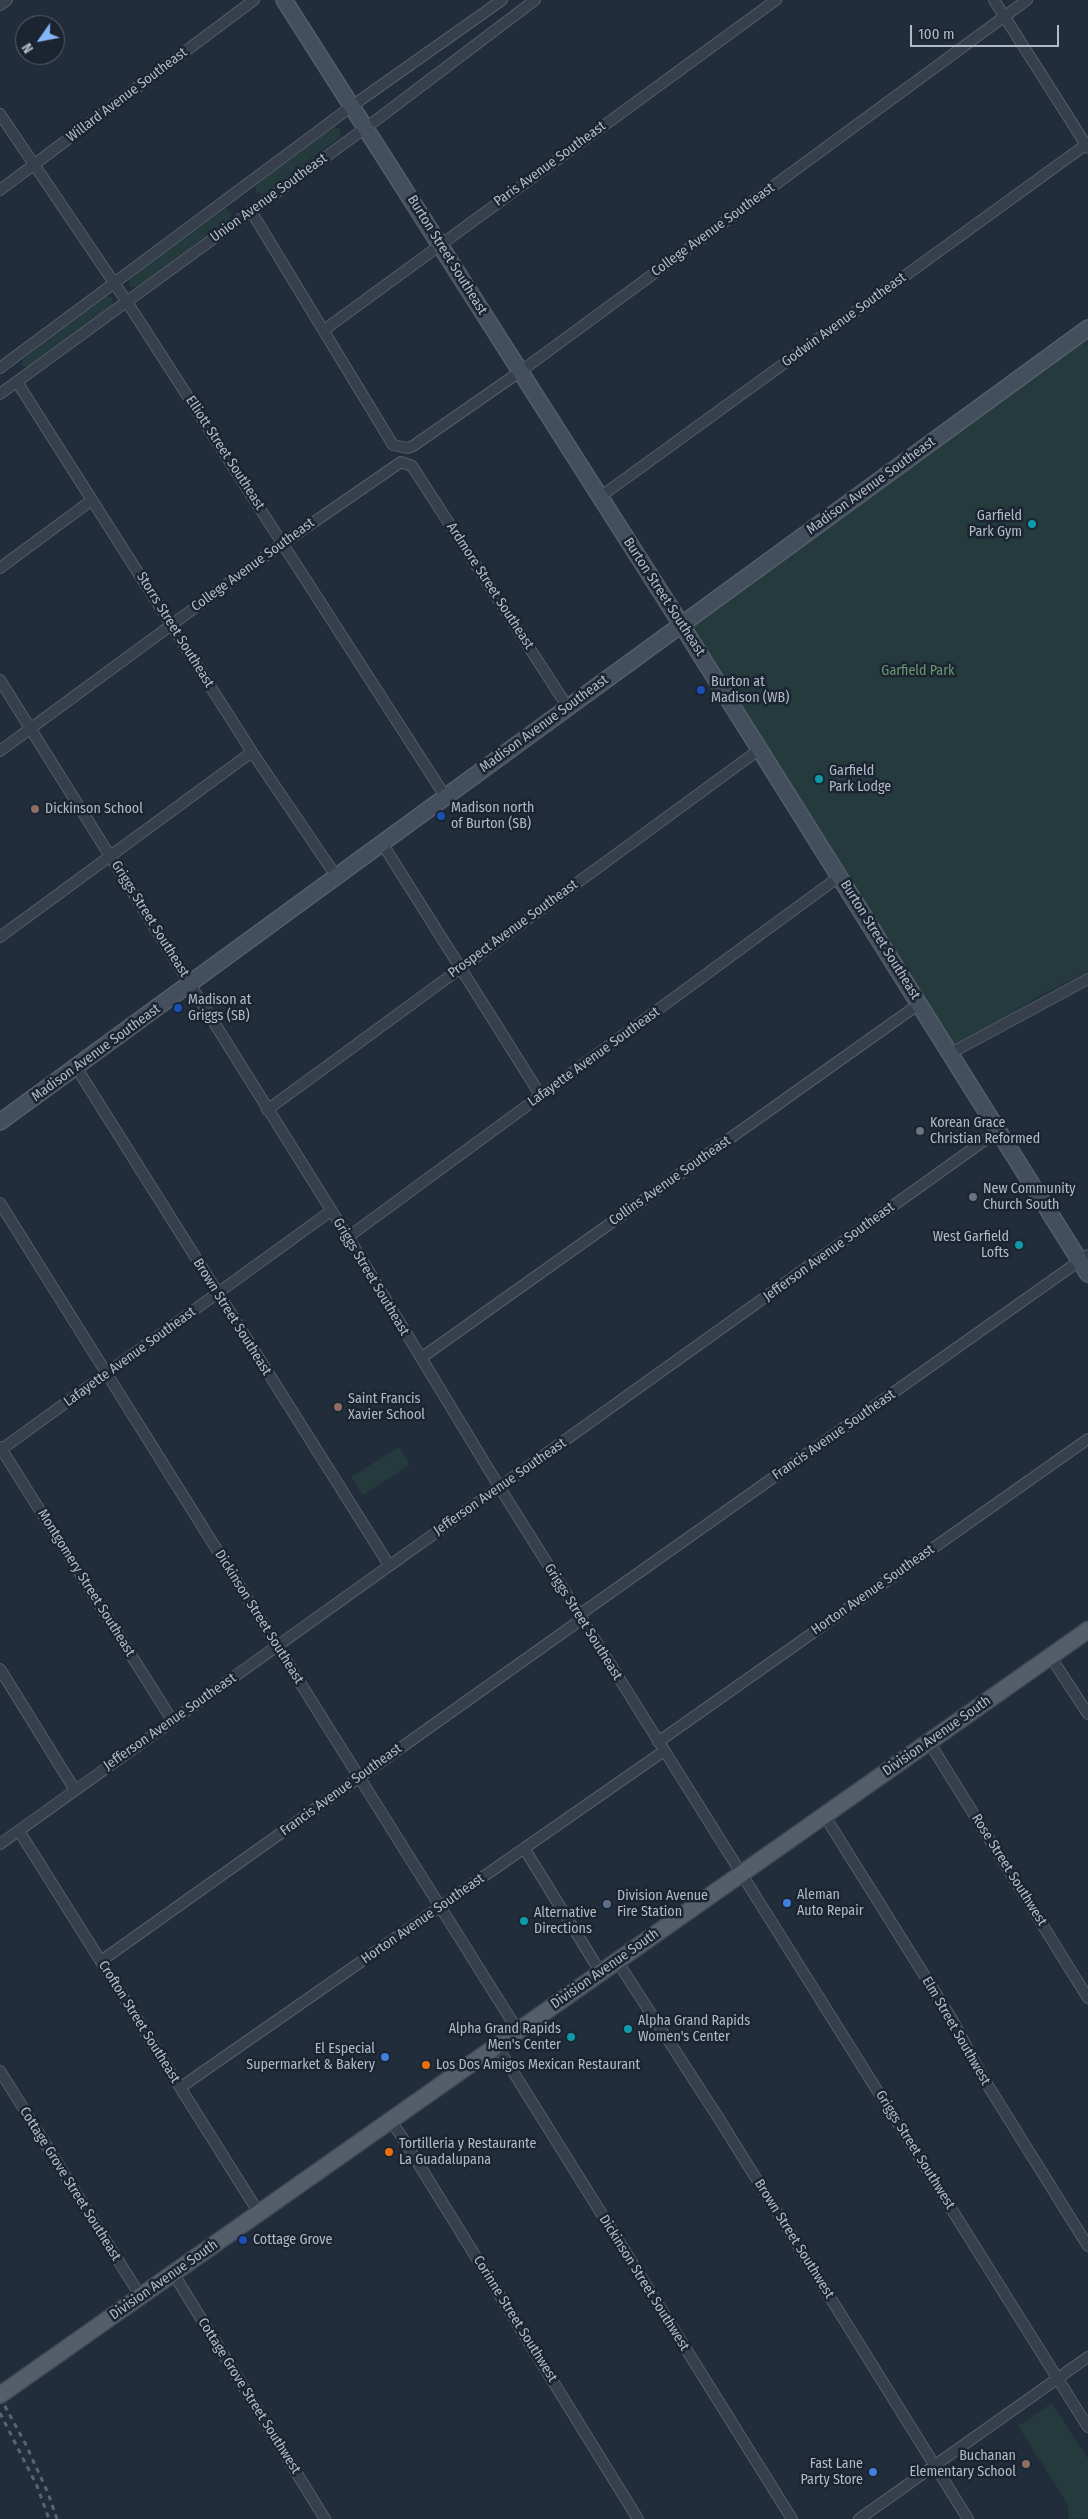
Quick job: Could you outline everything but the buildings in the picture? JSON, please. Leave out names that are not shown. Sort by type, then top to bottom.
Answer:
[{"type":"main road","name":"Burton Street Southeast","points":[[284,0],[681,624],[999,1130],[1084,1258],[1088,1274]]},
{"type":"main road","name":"Madison Avenue Southeast","points":[[0,1122],[191,984],[567,706],[1088,328]]},
{"type":"main road","name":"Division Avenue South","points":[[0,2395],[1088,1630]]},
{"type":"street","points":[[0,5],[7,0]]},
{"type":"street","name":"Willard Avenue Southeast","points":[[0,190],[254,0]]},
{"type":"street","points":[[0,368],[352,106],[502,0]]},
{"type":"street","name":"Union Avenue Southeast","points":[[0,394],[366,127],[535,0]]},
{"type":"street","name":"Paris Avenue Southeast","points":[[324,330],[776,0]]},
{"type":"street","points":[[994,0],[1087,145]]},
{"type":"street","name":"College Avenue Southeast","points":[[324,330],[393,445],[399,448],[413,446],[520,371],[1028,0]]},
{"type":"street","name":"Elliott Street Southeast","points":[[0,114],[126,302],[445,796]]},
{"type":"street","name":"Godwin Avenue Southeast","points":[[600,497],[1087,145]]},
{"type":"street","points":[[251,211],[324,330]]},
{"type":"street","name":"Storrs Street Southeast","points":[[17,382],[252,752],[336,876]]},
{"type":"street","name":"College Avenue Southeast","points":[[0,751],[283,543],[396,465],[406,462],[412,466]]},
{"type":"street","name":"Ardmore Street Southeast","points":[[412,466],[567,706]]},
{"type":"street","points":[[0,568],[92,500]]},
{"type":"street","name":"Griggs Street Southeast","points":[[0,680],[191,984],[267,1110],[348,1237],[500,1488],[741,1874]]},
{"type":"street","name":"Prospect Avenue Southeast","points":[[267,1110],[760,749]]},
{"type":"street","points":[[0,938],[252,752]]},
{"type":"street","points":[[382,843],[459,969],[541,1096]]},
{"type":"street","name":"Lafayette Avenue Southeast","points":[[348,1237],[840,876]]},
{"type":"street","points":[[951,1053],[1088,979]]},
{"type":"street","name":"Collins Avenue Southeast","points":[[421,1358],[919,1004]]},
{"type":"street","name":"Brown Street Southeast","points":[[76,1067],[389,1565]]},
{"type":"street","name":"Jefferson Avenue Southeast","points":[[0,1844],[999,1130]]},
{"type":"street","name":"Dickinson Street Southeast","points":[[0,1203],[518,2031]]},
{"type":"street","name":"Lafayette Avenue Southeast","points":[[1,1448],[331,1211]]},
{"type":"street","name":"Francis Avenue Southeast","points":[[101,1961],[1084,1258]]},
{"type":"street","name":"Horton Avenue Southeast","points":[[658,1742],[1088,1439]]},
{"type":"street","name":"Montgomery Street Southeast","points":[[1,1448],[172,1720]]},
{"type":"street","points":[[1050,1656],[1088,1714]]},
{"type":"street","points":[[0,1669],[75,1790]]},
{"type":"street","name":"Rose Street Southwest","points":[[929,1742],[1088,1998]]},
{"type":"street","name":"Horton Avenue Southeast","points":[[181,2087],[664,1751]]},
{"type":"street","name":"Elm Street Southwest","points":[[824,1815],[953,2021],[982,2076],[1088,2246]]},
{"type":"street","name":"Crofton Street Southeast","points":[[18,1831],[259,2213]]},
{"type":"street","points":[[524,1848],[601,1973]]},
{"type":"street","name":"Griggs Street Southwest","points":[[741,1874],[1088,2427]]},
{"type":"street","name":"Brown Street Southwest","points":[[617,1961],[716,2114],[968,2519]]},
{"type":"street","name":"Dickinson Street Southwest","points":[[496,2046],[792,2519]]},
{"type":"street","name":"Cottage Grove Street Southeast","points":[[0,2071],[141,2297]]},
{"type":"street","name":"Corinne Street Southwest","points":[[390,2120],[638,2519]]},
{"type":"street","name":"Cottage Grove Street Southwest","points":[[173,2273],[325,2519]]},
{"type":"street","points":[[859,2519],[1088,2357]]},
{"type":"green space","points":[[334,127],[341,129],[340,137],[263,194],[255,192],[256,185]]},
{"type":"green space","points":[[226,208],[232,214],[229,219],[137,287],[129,286],[130,278]]},
{"type":"green space","points":[[106,296],[113,298],[112,306],[29,368],[21,366],[23,359]]},
{"type":"green space","name":"Garfield Park","points":[[1088,338],[1088,972],[1037,997],[955,1051],[690,625]]},
{"type":"green space","points":[[399,1447],[410,1465],[363,1495],[351,1477]]},
{"type":"green space","points":[[1052,2403],[1088,2459],[1088,2518],[1069,2519],[1067,2503],[1018,2426]]},
{"type":"railway","points":[[0,2397],[25,2443],[48,2493],[57,2519]]},
{"type":"railway","points":[[0,2413],[37,2486],[49,2519]]},
{"type":"place","name":"Garfield Park Gym","points":[[1032,524]]},
{"type":"place","name":"Burton at Madison (WB)","points":[[701,690]]},
{"type":"place","name":"Garfield Park Lodge","points":[[819,779]]},
{"type":"place","name":"Dickinson School","points":[[35,809]]},
{"type":"place","name":"Madison north of Burton (SB)","points":[[441,816]]},
{"type":"place","name":"Madison at Griggs (SB)","points":[[178,1008]]},
{"type":"place","name":"Korean Grace Christian Reformed","points":[[920,1131]]},
{"type":"place","name":"New Community Church South","points":[[973,1197]]},
{"type":"place","name":"West Garfield Lofts","points":[[1019,1245]]},
{"type":"place","name":"Saint Francis Xavier School","points":[[338,1407]]},
{"type":"place","name":"Aleman Auto Repair","points":[[787,1903]]},
{"type":"place","name":"Division Avenue Fire Station","points":[[607,1904]]},
{"type":"place","name":"Alternative Directions","points":[[524,1921]]},
{"type":"place","name":"Alpha Grand Rapids Women's Center","points":[[628,2029]]},
{"type":"place","name":"Alpha Grand Rapids Men's Center","points":[[571,2037]]},
{"type":"place","name":"El Especial Supermarket & Bakery","points":[[385,2057]]},
{"type":"place","name":"Los Dos Amigos Mexican Restaurant","points":[[426,2065]]},
{"type":"place","name":"Tortilleria y Restaurante La Guadalupana","points":[[389,2152]]},
{"type":"place","name":"Cottage Grove","points":[[243,2240]]},
{"type":"place","name":"Buchanan Elementary School","points":[[1026,2464]]},
{"type":"place","name":"Fast Lane Party Store","points":[[873,2472]]}]
